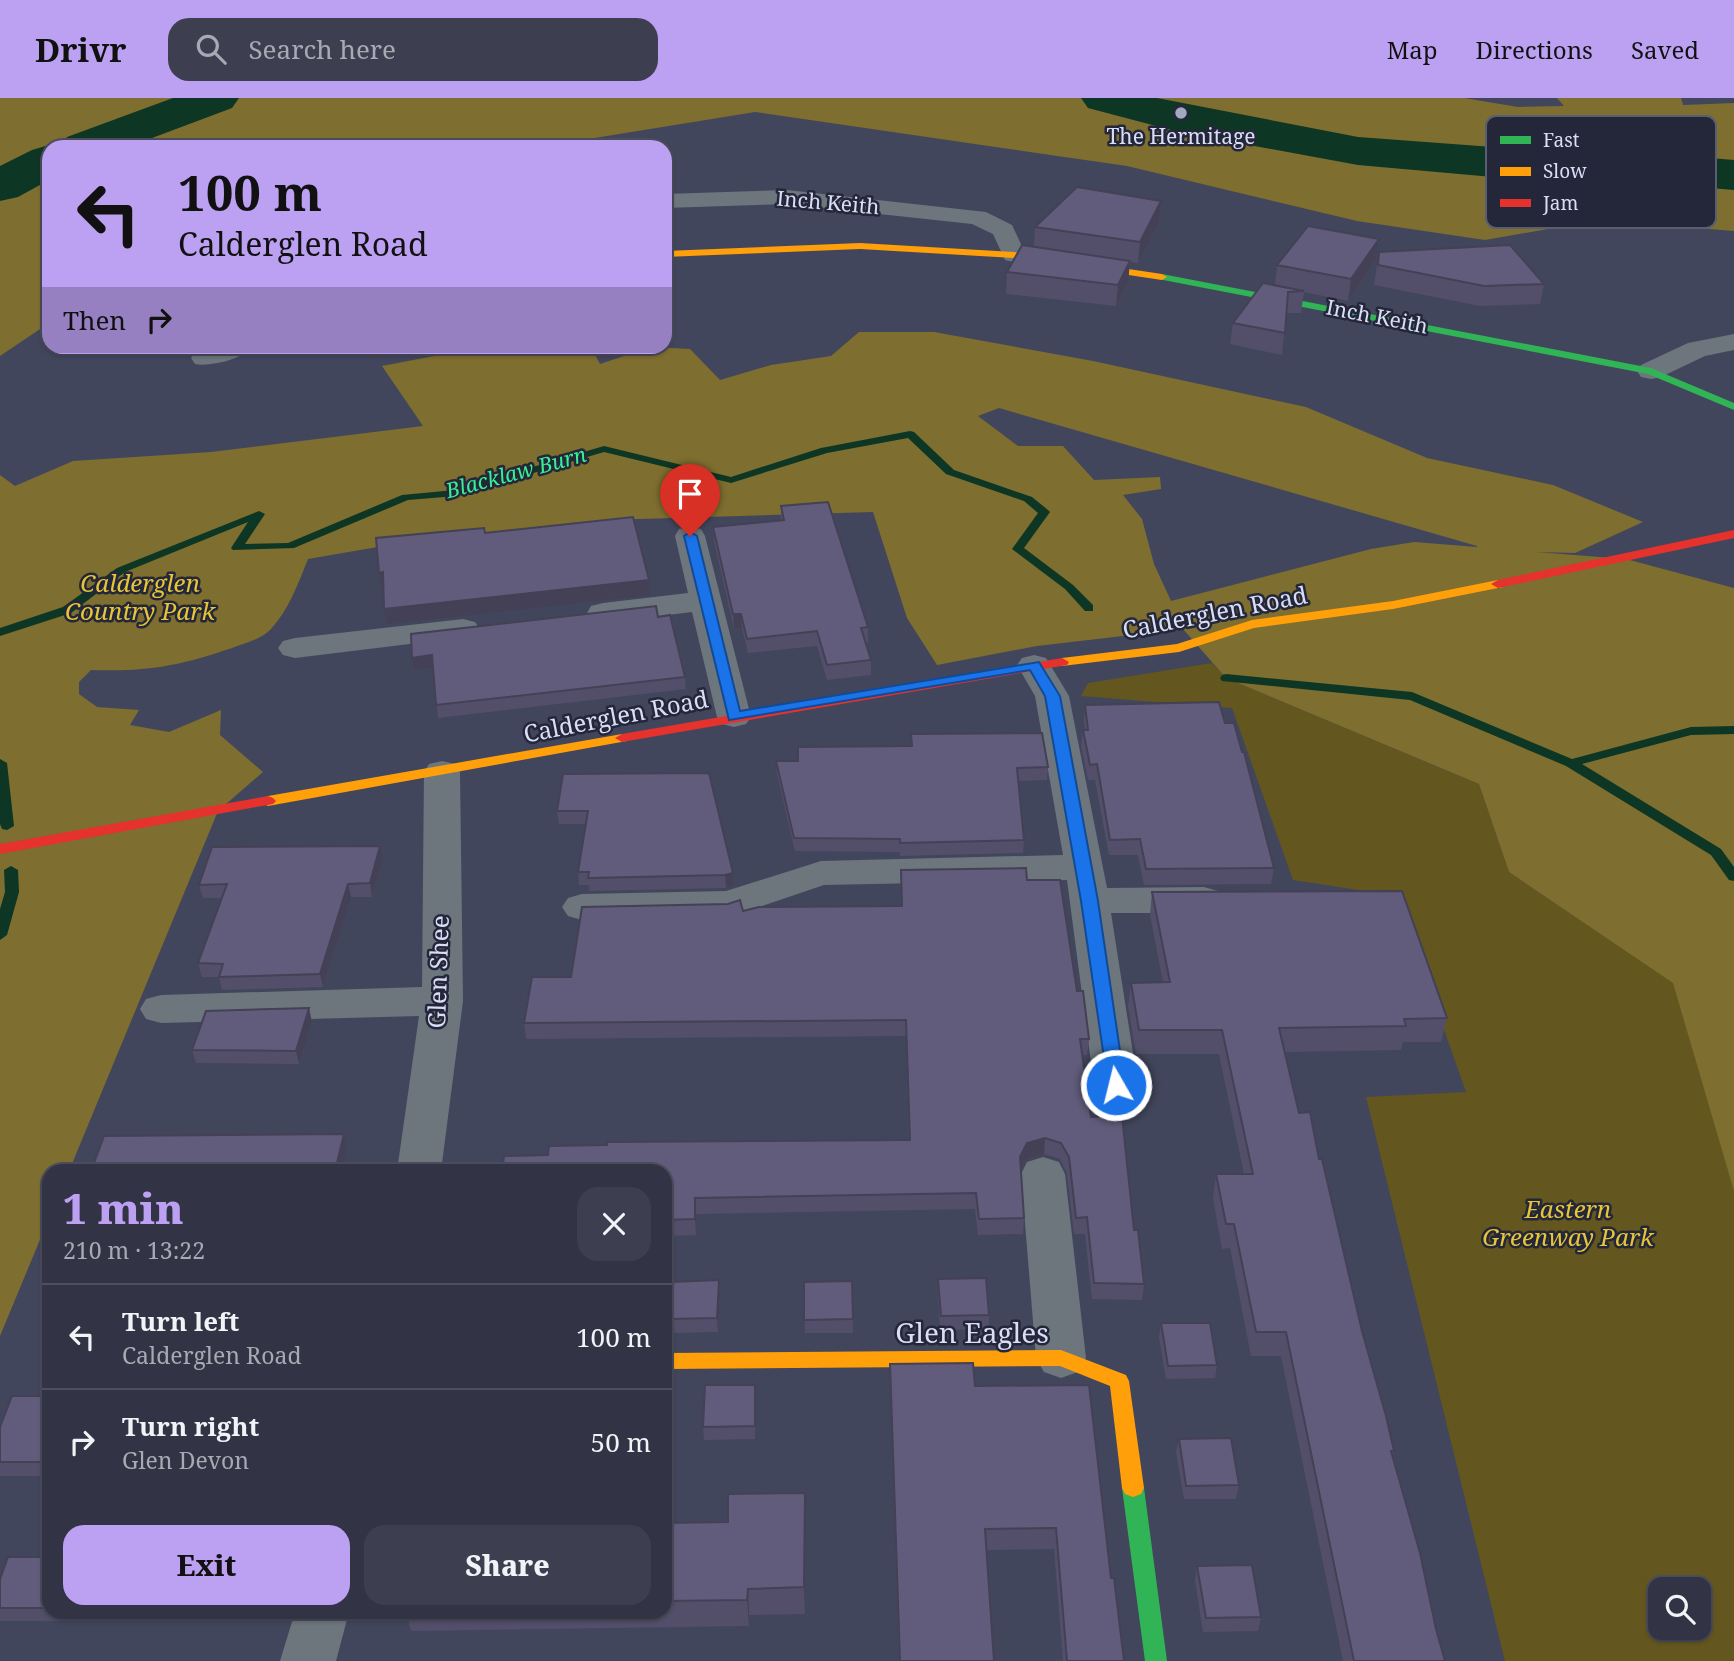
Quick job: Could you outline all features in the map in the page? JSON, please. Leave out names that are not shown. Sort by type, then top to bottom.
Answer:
[{"type":"street","name":"Inch Keith","points":[[672,201],[787,197],[978,217],[1003,230],[1014,255]]},
{"type":"street","name":"Inch Keith","points":[[672,254],[860,246],[1014,255],[1205,283],[1651,371],[1734,407]]},
{"type":"street","points":[[1651,371],[1697,349],[1734,342]]},
{"type":"street","points":[[205,358],[217,354]]},
{"type":"street","name":"Calderglen Road","points":[[0,849],[1034,665],[1178,648],[1252,624],[1433,598],[1734,534]]},
{"type":"street","points":[[690,536],[734,717]]},
{"type":"street","points":[[570,617],[707,601]]},
{"type":"street","points":[[295,648],[488,626]]},
{"type":"street","points":[[1034,665],[1052,696],[1086,884],[1116,1085]]},
{"type":"street","name":"Glen Shee","points":[[420,1164],[442,1001],[442,772]]},
{"type":"street","points":[[582,907],[729,904],[821,873],[1086,884],[1236,899]]},
{"type":"street","points":[[161,1009],[442,1001]]},
{"type":"street","points":[[1043,1174],[1061,1358]]},
{"type":"street","name":"Glen Eagles","points":[[672,1361],[1061,1358],[1119,1381],[1156,1661]]},
{"type":"street","points":[[308,1661],[320,1619]]},
{"type":"green space","points":[[0,98],[1464,98],[1518,107],[1564,106],[1557,98],[1681,98],[1683,105],[1734,103],[1734,231],[1697,228],[1716,228],[1716,116],[1486,116],[1486,228],[1553,228],[1485,240],[1357,221],[1127,166],[755,112],[582,140],[42,140],[42,328],[0,356]]},
{"type":"green space","name":"Calderglen Country Park","points":[[859,332],[934,332],[1093,361],[1306,407],[1427,458],[1553,485],[1643,522],[1575,553],[1536,552],[1626,559],[1734,588],[1734,1191],[1673,983],[1509,872],[1479,784],[1226,678],[1183,629],[1037,646],[937,665],[907,618],[873,512],[606,520],[424,539],[308,559],[283,613],[271,629],[258,638],[179,663],[129,670],[91,670],[79,682],[79,694],[97,707],[139,710],[130,725],[169,732],[221,710],[220,735],[263,772],[218,811],[72,1164],[42,1164],[42,1235],[0,1336],[0,475],[15,486],[73,461],[211,452],[423,426],[382,366],[445,354],[595,354],[600,364],[630,354],[672,354],[672,348],[690,349],[720,380],[771,365],[831,356]],"holes":[[[999,408],[1477,547],[1414,542],[1371,549],[1171,601],[1154,564],[1142,519],[1123,495],[1161,489],[1160,477],[1094,480],[1063,446],[1018,446],[978,416]]]},
{"type":"green space","name":"Eastern Greenway Park","points":[[1212,663],[1226,678],[1479,784],[1509,872],[1674,983],[1734,1189],[1734,1661],[1505,1661],[1366,1097],[1466,1092],[1397,896],[1293,880],[1232,708],[1081,696],[1088,683]]},
{"type":"building","points":[[1077,187],[1161,201],[1140,242],[1035,227]]},
{"type":"building","points":[[1308,226],[1379,239],[1351,279],[1277,265]]},
{"type":"building","points":[[1022,245],[1130,261],[1118,285],[1007,272]]},
{"type":"building","points":[[1510,245],[1544,284],[1484,286],[1378,265],[1379,252]]},
{"type":"building","points":[[1263,283],[1304,291],[1288,292],[1285,333],[1233,323]]},
{"type":"building","points":[[828,502],[868,627],[861,628],[871,660],[827,665],[817,631],[747,639],[741,614],[733,614],[713,527],[784,520],[781,506]]},
{"type":"building","points":[[633,517],[649,580],[384,609],[383,572],[379,573],[376,538],[484,528],[485,533]]},
{"type":"building","points":[[656,606],[658,617],[670,615],[685,677],[436,705],[432,655],[412,658],[411,634]]},
{"type":"building","points":[[1219,702],[1225,723],[1234,723],[1244,752],[1274,868],[1146,869],[1140,839],[1110,840],[1097,764],[1090,765],[1083,730],[1088,730],[1085,705]]},
{"type":"building","points":[[1042,733],[1048,767],[1017,768],[1024,840],[900,843],[900,839],[794,838],[776,761],[798,761],[798,747],[912,746],[911,734]]},
{"type":"building","points":[[709,773],[733,873],[588,878],[589,872],[578,872],[588,811],[557,811],[563,774]]},
{"type":"building","points":[[380,846],[370,883],[348,884],[320,974],[219,977],[223,964],[198,963],[227,884],[199,885],[212,847]]},
{"type":"building","points":[[1026,868],[1027,880],[1060,880],[1077,991],[1083,991],[1089,1039],[1080,1039],[1091,1117],[1122,1116],[1134,1230],[1138,1230],[1144,1284],[1094,1283],[1087,1217],[1076,1218],[1069,1157],[1061,1143],[1045,1138],[1027,1143],[1020,1157],[1024,1218],[979,1219],[976,1193],[695,1198],[695,1219],[672,1220],[672,1164],[503,1164],[504,1156],[548,1155],[549,1146],[607,1145],[607,1142],[910,1140],[906,1020],[524,1023],[532,977],[571,977],[582,907],[728,904],[740,900],[743,911],[759,907],[902,906],[901,870]]},
{"type":"building","points":[[1402,891],[1447,1018],[1404,1019],[1406,1026],[1279,1028],[1299,1113],[1310,1112],[1319,1159],[1322,1159],[1362,1331],[1386,1416],[1394,1451],[1391,1451],[1420,1553],[1445,1661],[1354,1661],[1286,1332],[1256,1332],[1234,1224],[1226,1224],[1216,1174],[1253,1174],[1222,1030],[1139,1030],[1131,983],[1170,982],[1152,892]]},
{"type":"building","points":[[309,1008],[296,1051],[192,1050],[206,1011]]},
{"type":"building","points":[[344,1134],[337,1164],[94,1164],[104,1136]]},
{"type":"building","points":[[986,1278],[989,1315],[941,1316],[938,1279]]},
{"type":"building","points":[[719,1280],[717,1318],[672,1319],[672,1282]]},
{"type":"building","points":[[852,1281],[853,1319],[804,1320],[804,1282]]},
{"type":"building","points":[[1161,1323],[1210,1323],[1217,1365],[1168,1366]]},
{"type":"building","points":[[973,1363],[975,1386],[1089,1385],[1111,1578],[1114,1578],[1124,1661],[1067,1661],[1056,1528],[985,1529],[994,1661],[900,1661],[890,1364]]},
{"type":"building","points":[[705,1385],[755,1385],[755,1426],[703,1427]]},
{"type":"building","points":[[12,1396],[42,1396],[42,1462],[0,1462],[0,1427]]},
{"type":"building","points":[[1231,1438],[1239,1485],[1186,1486],[1179,1439]]},
{"type":"building","points":[[805,1493],[804,1587],[748,1589],[747,1600],[672,1601],[672,1523],[728,1522],[728,1494]]},
{"type":"building","points":[[8,1557],[42,1557],[42,1608],[0,1608],[0,1579]]},
{"type":"building","points":[[1252,1565],[1261,1617],[1206,1618],[1197,1566]]},
{"type":"waterway","points":[[103,140],[216,98]]},
{"type":"waterway","points":[[1104,98],[1179,118],[1358,151],[1486,161]]},
{"type":"waterway","points":[[0,186],[42,164]]},
{"type":"waterway","points":[[1716,174],[1734,175]]},
{"type":"waterway","name":"Blacklaw Burn","points":[[0,632],[67,610],[121,570],[259,514],[237,548],[290,546],[406,497],[456,493],[604,449],[731,480],[825,450],[910,434],[950,472],[1028,499],[1044,512],[1018,549],[1069,587],[1089,608]]},
{"type":"waterway","name":"Blacklaw Burn","points":[[1226,678],[1412,696],[1571,763]]},
{"type":"waterway","name":"Blacklaw Burn","points":[[1571,763],[1691,731],[1734,730]]},
{"type":"waterway","points":[[0,763],[7,826]]},
{"type":"waterway","points":[[1571,763],[1716,852],[1734,877]]},
{"type":"waterway","points":[[0,935],[12,892],[11,870]]},
{"type":"traffic: fast","points":[[1162,277],[1651,371],[1734,407]]},
{"type":"traffic: fast","points":[[1133,1488],[1156,1661]]},
{"type":"traffic: slow","points":[[672,254],[860,246],[1014,255],[1162,277]]},
{"type":"traffic: slow","points":[[1062,662],[1179,648],[1252,624],[1393,605],[1498,584]]},
{"type":"traffic: slow","points":[[268,801],[622,738]]},
{"type":"traffic: slow","points":[[672,1361],[1061,1358],[1119,1381],[1133,1488]]},
{"type":"traffic: jam","points":[[1498,584],[1734,534]]},
{"type":"traffic: jam","points":[[622,738],[1062,662]]},
{"type":"traffic: jam","points":[[0,849],[268,801]]},
{"type":"place","name":"The Hermitage","points":[[1181,113]]},
{"type":"route","points":[[690,536],[734,717],[1034,665],[1052,696],[1090,901],[1116,1085]]}]
